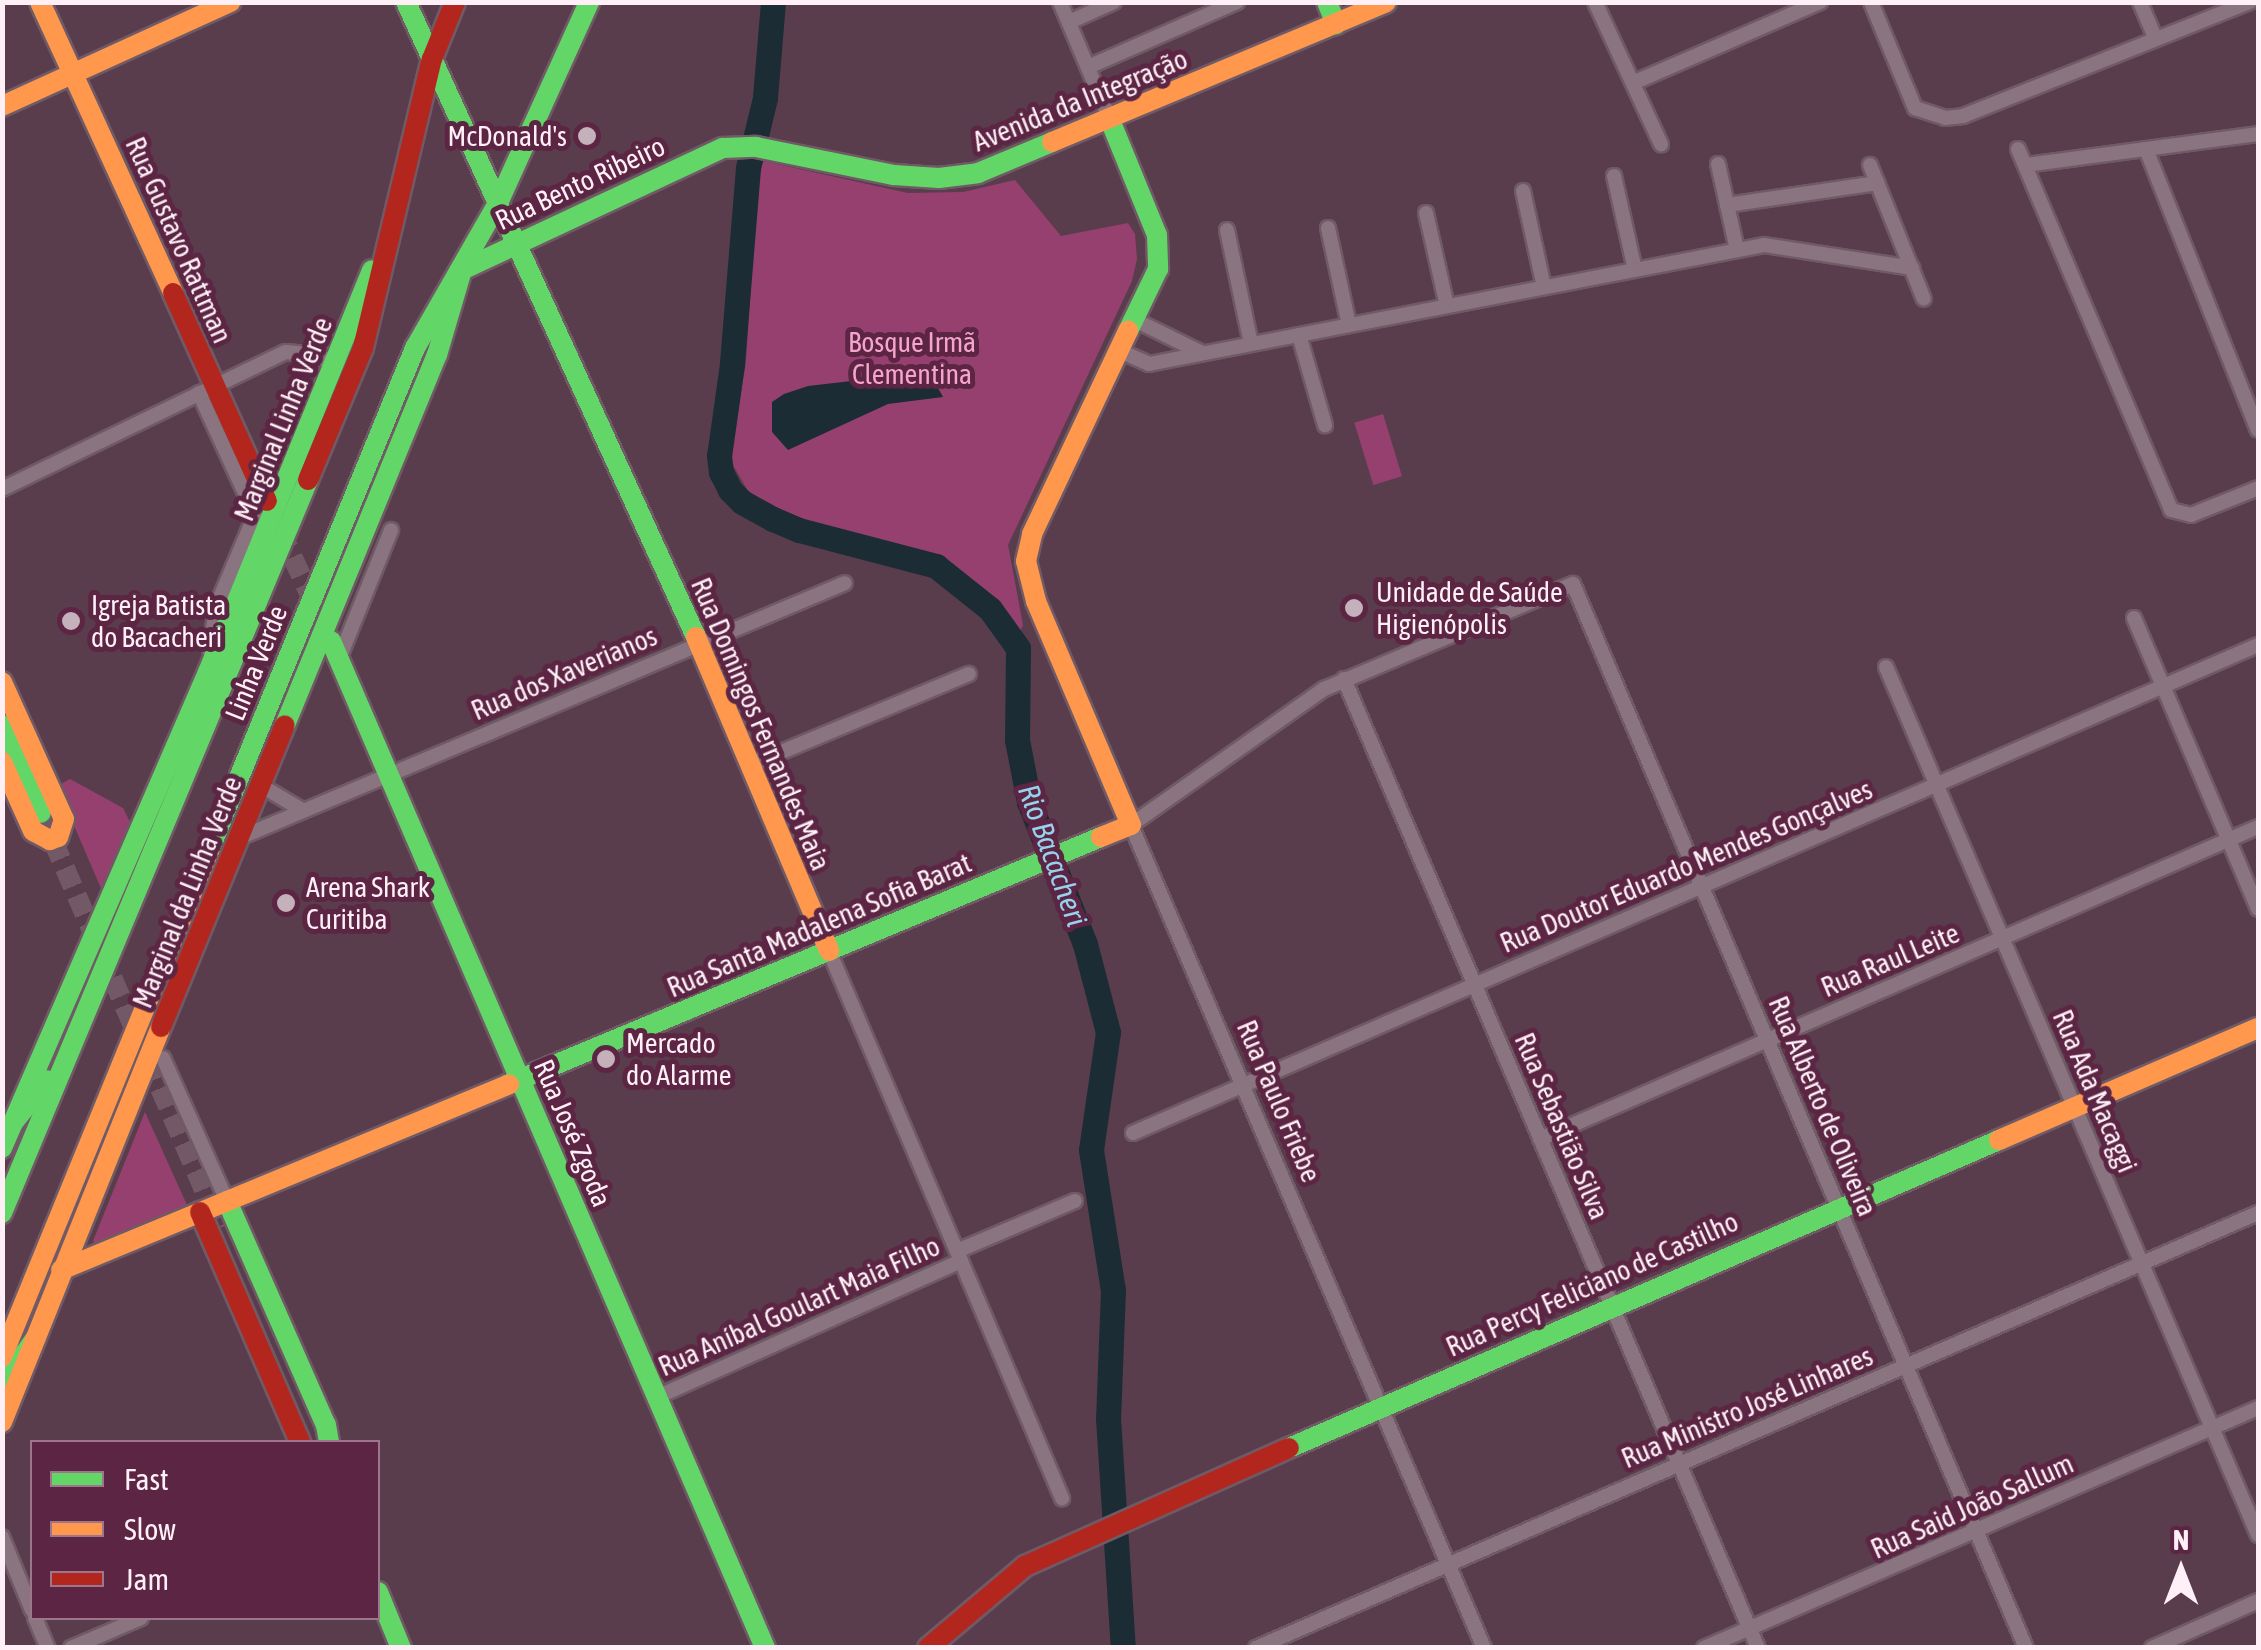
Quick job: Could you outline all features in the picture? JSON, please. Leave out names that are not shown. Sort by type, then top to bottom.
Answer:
[{"type":"main road","name":"Rua Gustavo Rattman","points":[[40,2],[207,389],[267,501]]},
{"type":"main road","points":[[2,106],[230,2]]},
{"type":"main road","name":"Rua Domingos Fernandes Maia","points":[[406,2],[699,644],[829,951]]},
{"type":"main road","name":"Linha Verde","points":[[2,1213],[359,358],[432,59],[455,2]]},
{"type":"main road","name":"Linha Verde","points":[[2,1357],[415,348],[498,203],[589,2]]},
{"type":"main road","points":[[1327,2],[1336,24]]},
{"type":"main road","name":"Avenida da Integração","points":[[722,148],[767,149],[876,172],[939,178],[997,167],[1386,2]]},
{"type":"main road","points":[[1110,120],[1160,245],[1158,269],[1120,350]]},
{"type":"main road","name":"Rua Bento Ribeiro","points":[[462,270],[722,148]]},
{"type":"main road","name":"Marginal Linha Verde","points":[[208,672],[334,368],[404,186]]},
{"type":"main road","name":"Marginal da Linha Verde","points":[[2,1422],[438,355],[462,270]]},
{"type":"main road","name":"Rua Paulo Friebe","points":[[1120,350],[1032,534],[1027,574],[1130,826]]},
{"type":"main road","name":"Rua José Zgoda","points":[[335,649],[765,1648]]},
{"type":"main road","points":[[2,1148],[208,672]]},
{"type":"main road","points":[[2,682],[64,819],[58,836],[40,838],[33,831],[2,762]]},
{"type":"main road","points":[[2,725],[40,813]]},
{"type":"main road","name":"Rua Santa Madalena Sofia Barat","points":[[61,1270],[1130,826]]},
{"type":"main road","name":"Rua Percy Feliciano de Castilho","points":[[2074,1104],[2118,1077],[2258,1018]]},
{"type":"main road","name":"Rua Percy Feliciano de Castilho","points":[[928,1648],[1010,1577],[1088,1535],[2074,1104],[2258,1028]]},
{"type":"main road","points":[[12,1124],[66,1057]]},
{"type":"main road","points":[[227,1201],[326,1425],[329,1440]]},
{"type":"main road","points":[[200,1212],[299,1440]]},
{"type":"main road","points":[[220,1228],[313,1440]]},
{"type":"main road","points":[[2,1384],[35,1339]]},
{"type":"main road","points":[[380,1597],[401,1648]]},
{"type":"street","points":[[1060,2],[1110,120]]},
{"type":"street","points":[[1069,22],[1114,2]]},
{"type":"street","points":[[1088,67],[1238,2]]},
{"type":"street","points":[[1595,2],[1620,63],[1635,82],[1661,144]]},
{"type":"street","points":[[1635,82],[1820,2]]},
{"type":"street","points":[[1871,2],[1915,108],[1937,118],[1963,116],[2250,2]]},
{"type":"street","points":[[2140,2],[2155,38]]},
{"type":"street","points":[[2026,166],[2258,134]]},
{"type":"street","points":[[2018,148],[2171,510],[2190,515],[2258,488]]},
{"type":"street","points":[[2146,149],[2258,430]]},
{"type":"street","points":[[1718,164],[1738,250]]},
{"type":"street","points":[[1870,165],[1924,300]]},
{"type":"street","points":[[1614,176],[1635,270]]},
{"type":"street","points":[[1727,206],[1878,183]]},
{"type":"street","points":[[1523,191],[1544,288]]},
{"type":"street","points":[[1426,212],[1447,306]]},
{"type":"street","points":[[1328,228],[1349,325]]},
{"type":"street","points":[[1227,230],[1251,344]]},
{"type":"street","points":[[1120,350],[1149,364],[1764,245],[1912,268]]},
{"type":"street","points":[[1135,320],[1203,353]]},
{"type":"street","points":[[1299,335],[1325,424]]},
{"type":"street","points":[[2,490],[207,389],[297,350],[320,355],[334,368]]},
{"type":"street","points":[[207,389],[255,515],[216,607],[208,672]]},
{"type":"street","points":[[335,649],[391,530]]},
{"type":"street","name":"Rua dos Xaverianos","points":[[240,838],[845,584]]},
{"type":"street","name":"Rua Santa Madalena Sofia Barat","points":[[1130,826],[1306,700],[1344,679],[1573,584]]},
{"type":"street","name":"Rua Alberto de Oliveira","points":[[1573,584],[2026,1648]]},
{"type":"street","points":[[2134,618],[2258,909]]},
{"type":"street","name":"Rua Doutor Eduardo Mendes Gonçalves","points":[[1133,1134],[2258,645]]},
{"type":"street","name":"Rua Ada Macaggi","points":[[1886,667],[2258,1535]]},
{"type":"street","points":[[750,765],[969,674]]},
{"type":"street","name":"Rua Sebastião Silva","points":[[1344,679],[1758,1648]]},
{"type":"street","points":[[260,786],[302,810]]},
{"type":"street","name":"Rua Paulo Friebe","points":[[1130,826],[1484,1648]]},
{"type":"street","name":"Rua Raul Leite","points":[[1540,1139],[2258,827]]},
{"type":"street","name":"Rua Domingos Fernandes Maia","points":[[829,951],[1062,1498]]},
{"type":"street","points":[[164,1058],[227,1201]]},
{"type":"street","name":"Rua Aníbal Goulart Maia Filho","points":[[657,1398],[1075,1201]]},
{"type":"street","name":"Rua Ministro José Linhares","points":[[1256,1648],[2258,1213]]},
{"type":"street","name":"Rua Said João Sallum","points":[[1704,1648],[2258,1408]]},
{"type":"street","points":[[2,1537],[30,1605]]},
{"type":"street","points":[[2152,1648],[2258,1601]]},
{"type":"street","points":[[37,1620],[48,1648]]},
{"type":"street","points":[[70,1648],[136,1620]]},
{"type":"green space","name":"Bosque Irmã Clementina","points":[[759,160],[908,193],[963,192],[1015,180],[1061,236],[1128,223],[1135,234],[1137,259],[1132,281],[1008,545],[1023,625],[1015,641],[991,608],[937,565],[808,523],[751,496],[730,460],[746,362]]},
{"type":"green space","points":[[1383,414],[1402,476],[1373,485],[1354,423]]},
{"type":"green space","points":[[70,779],[123,808],[130,822],[103,893],[57,786]]},
{"type":"green space","points":[[145,1112],[187,1205],[95,1244],[93,1241]]},
{"type":"water","points":[[886,377],[932,377],[943,397],[888,404],[788,450],[772,432],[772,402],[784,394],[808,386]]},
{"type":"waterway","name":"Rio Bacacheri","points":[[773,2],[765,98],[748,168],[732,364],[719,456],[721,472],[742,502],[773,519],[799,530],[936,566],[990,609],[1018,648],[1017,740],[1029,802],[1085,944],[1108,1032],[1091,1150],[1113,1290],[1108,1418],[1123,1648]]},
{"type":"tunnel","points":[[280,530],[316,608]]},
{"type":"tunnel","points":[[41,813],[221,1228]]},
{"type":"traffic: fast","points":[[406,2],[696,637]]},
{"type":"traffic: fast","points":[[209,851],[415,348],[498,203],[589,2]]},
{"type":"traffic: fast","points":[[1327,2],[1336,24]]},
{"type":"traffic: fast","points":[[1110,120],[1157,235],[1158,269],[1128,331]]},
{"type":"traffic: fast","points":[[285,725],[437,355],[462,270],[723,148],[756,147],[894,175],[939,178],[978,173],[1052,142]]},
{"type":"traffic: fast","points":[[2,1148],[208,672],[372,270]]},
{"type":"traffic: fast","points":[[2,1213],[308,480]]},
{"type":"traffic: fast","points":[[331,641],[765,1648]]},
{"type":"traffic: fast","points":[[2,725],[41,813]]},
{"type":"traffic: fast","points":[[509,1084],[1101,837]]},
{"type":"traffic: fast","points":[[12,1124],[47,1080]]},
{"type":"traffic: fast","points":[[1289,1448],[1999,1140]]},
{"type":"traffic: fast","points":[[227,1201],[326,1425],[329,1440]]},
{"type":"traffic: fast","points":[[2,1385],[35,1339]]},
{"type":"traffic: fast","points":[[380,1597],[401,1648]]},
{"type":"traffic: slow","points":[[40,2],[173,293]]},
{"type":"traffic: slow","points":[[2,106],[230,2]]},
{"type":"traffic: slow","points":[[1052,142],[1386,2]]},
{"type":"traffic: slow","points":[[1101,837],[1131,825],[1036,601],[1026,561],[1032,534],[1128,331]]},
{"type":"traffic: slow","points":[[696,637],[829,951]]},
{"type":"traffic: slow","points":[[2,682],[64,819],[58,837],[50,840],[33,831],[2,762]]},
{"type":"traffic: slow","points":[[2,1357],[209,851]]},
{"type":"traffic: slow","points":[[2,1422],[161,1027]]},
{"type":"traffic: slow","points":[[1999,1140],[2258,1028]]},
{"type":"traffic: slow","points":[[61,1270],[509,1084]]},
{"type":"traffic: jam","points":[[308,480],[363,348],[432,59],[455,2]]},
{"type":"traffic: jam","points":[[173,293],[267,501]]},
{"type":"traffic: jam","points":[[161,1027],[285,725]]},
{"type":"traffic: jam","points":[[200,1212],[299,1440]]},
{"type":"traffic: jam","points":[[928,1648],[1025,1566],[1289,1448]]},
{"type":"place","name":"McDonald's","points":[[587,136]]},
{"type":"place","name":"Unidade de Saúde Higienópolis","points":[[1354,608]]},
{"type":"place","name":"Igreja Batista do Bacacheri","points":[[71,621]]},
{"type":"place","name":"Arena Shark Curitiba","points":[[286,903]]},
{"type":"place","name":"Mercado do Alarme","points":[[606,1059]]}]
